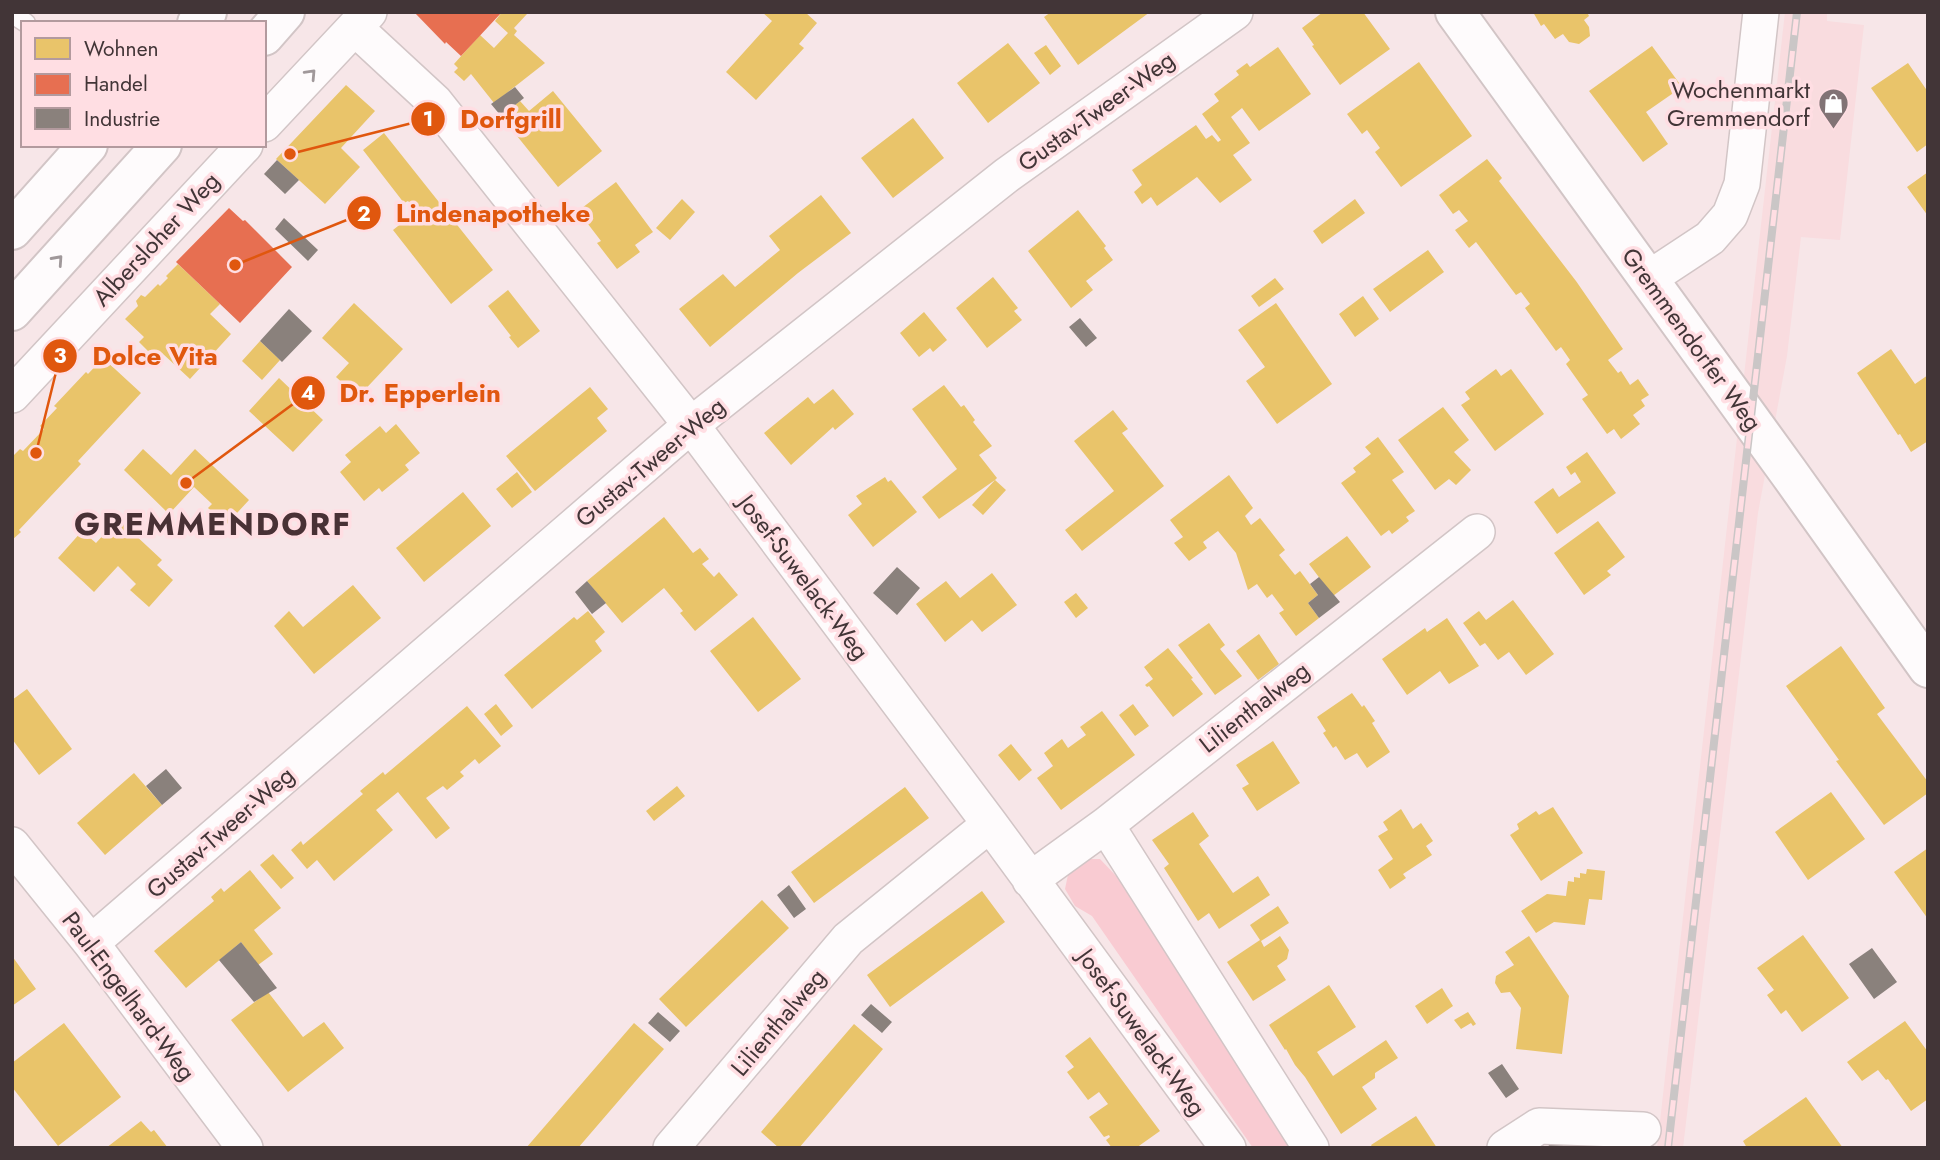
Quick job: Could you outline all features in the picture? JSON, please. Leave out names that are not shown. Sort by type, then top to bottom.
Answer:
[{"type":"street","points":[[266,34],[285,12]]},
{"type":"street","name":"Gustav-Tweer-Weg","points":[[91,943],[691,425],[1007,175],[1234,12]]},
{"type":"street","name":"Gremmendorfer Weg","points":[[1455,12],[1928,668]]},
{"type":"street","points":[[1648,279],[1710,238],[1730,215],[1742,184],[1761,12]]},
{"type":"street","points":[[266,122],[362,20]]},
{"type":"street","name":"Josef-Suwelack-Weg","points":[[362,20],[435,102],[691,425],[1228,1148]]},
{"type":"street","points":[[12,230],[86,147]]},
{"type":"street","points":[[12,311],[160,147]]},
{"type":"street","name":"Albersloher Weg","points":[[12,396],[242,147]]},
{"type":"street","name":"Lilienthalweg","points":[[1030,880],[1106,825],[1477,532]]},
{"type":"street","name":"Lilienthalweg","points":[[671,1148],[848,939],[989,824]]},
{"type":"street","points":[[1106,825],[1311,1148]]},
{"type":"street","name":"Paul-Engelhard-Weg","points":[[12,845],[91,943],[245,1148]]},
{"type":"street","points":[[1505,1148],[1539,1126],[1643,1130]]},
{"type":"shaded area","points":[[1785,12],[1827,12],[1827,21],[1864,25],[1840,240],[1801,237],[1787,356],[1758,513],[1683,1148],[1657,1148]]},
{"type":"shaded area","points":[[1083,859],[1100,859],[1119,879],[1293,1148],[1253,1148],[1092,916],[1075,906],[1065,889],[1069,870]]},
{"type":"building: Wohnen","points":[[502,12],[527,14],[514,28],[517,31],[514,35],[545,63],[494,103],[471,74],[464,81],[454,72],[458,68],[454,64],[480,35],[494,48],[508,33],[495,21]]},
{"type":"building: Wohnen","points":[[762,12],[805,12],[817,23],[799,44],[804,48],[756,100],[726,72],[772,21]]},
{"type":"building: Wohnen","points":[[1051,12],[1150,12],[1078,65],[1044,17]]},
{"type":"building: Wohnen","points":[[1323,12],[1363,12],[1390,49],[1340,85],[1302,28]]},
{"type":"building: Wohnen","points":[[1533,12],[1587,12],[1589,16],[1584,20],[1589,27],[1590,36],[1579,44],[1569,42],[1563,34],[1555,39],[1544,24],[1541,26]]},
{"type":"building: Wohnen","points":[[1008,43],[1040,83],[988,123],[957,83]]},
{"type":"building: Wohnen","points":[[1046,45],[1061,66],[1050,75],[1034,53]]},
{"type":"building: Wohnen","points":[[1652,46],[1682,87],[1646,112],[1668,144],[1643,162],[1589,91]]},
{"type":"building: Wohnen","points":[[1278,47],[1311,94],[1259,131],[1242,108],[1231,117],[1250,143],[1233,155],[1252,180],[1220,203],[1197,177],[1157,206],[1151,197],[1142,204],[1134,192],[1142,185],[1132,170],[1196,125],[1206,139],[1212,135],[1218,142],[1221,140],[1202,114],[1219,101],[1214,94],[1239,75],[1236,71],[1247,63],[1250,67]]},
{"type":"building: Wohnen","points":[[1419,62],[1472,136],[1401,187],[1375,152],[1380,148],[1367,130],[1362,134],[1347,114]]},
{"type":"building: Wohnen","points":[[1908,63],[1928,92],[1928,144],[1917,152],[1871,88]]},
{"type":"building: Wohnen","points":[[346,85],[375,111],[341,148],[360,167],[325,204],[276,159]]},
{"type":"building: Wohnen","points":[[553,91],[602,151],[558,187],[501,116],[520,101],[529,111]]},
{"type":"building: Wohnen","points":[[913,118],[944,158],[893,198],[861,158]]},
{"type":"building: Wohnen","points":[[384,133],[493,270],[451,304],[393,230],[417,211],[408,201],[404,203],[363,150]]},
{"type":"building: Wohnen","points":[[1487,159],[1502,178],[1499,181],[1576,281],[1623,349],[1608,360],[1618,373],[1621,371],[1630,385],[1638,379],[1649,395],[1641,400],[1645,406],[1633,415],[1640,424],[1621,439],[1614,429],[1607,434],[1582,399],[1588,395],[1566,364],[1570,360],[1561,347],[1556,351],[1525,308],[1530,304],[1521,292],[1516,295],[1476,242],[1469,248],[1455,230],[1468,221],[1459,210],[1453,214],[1439,195]]},
{"type":"building: Wohnen","points":[[1928,172],[1928,216],[1907,187]]},
{"type":"building: Wohnen","points":[[616,182],[653,232],[635,245],[640,252],[617,269],[597,243],[601,241],[578,211]]},
{"type":"building: Wohnen","points":[[821,195],[851,233],[798,273],[710,347],[679,309],[723,274],[735,287],[780,250],[769,236]]},
{"type":"building: Wohnen","points":[[682,199],[695,212],[670,240],[656,228]]},
{"type":"building: Wohnen","points":[[1355,199],[1365,213],[1322,244],[1313,231]]},
{"type":"building: Wohnen","points":[[1078,210],[1106,246],[1104,248],[1113,260],[1086,281],[1093,290],[1071,308],[1028,251]]},
{"type":"building: Wohnen","points":[[1428,250],[1444,272],[1390,312],[1373,289]]},
{"type":"building: Wohnen","points":[[178,264],[220,304],[210,314],[231,334],[190,379],[162,353],[157,359],[151,354],[139,342],[144,337],[125,319],[138,306],[136,301],[141,295],[145,297],[158,284],[160,286]]},
{"type":"building: Wohnen","points":[[993,277],[1018,308],[1014,311],[1022,320],[987,348],[956,308]]},
{"type":"building: Wohnen","points":[[1275,278],[1284,289],[1259,307],[1251,296]]},
{"type":"building: Wohnen","points":[[508,290],[540,331],[518,348],[488,306]]},
{"type":"building: Wohnen","points":[[1363,296],[1379,319],[1355,337],[1339,314]]},
{"type":"building: Wohnen","points":[[354,303],[403,349],[358,397],[336,377],[349,363],[322,338]]},
{"type":"building: Wohnen","points":[[1276,303],[1332,384],[1277,424],[1246,381],[1265,367],[1238,330]]},
{"type":"building: Wohnen","points":[[924,312],[947,340],[933,352],[930,348],[919,357],[900,333]]},
{"type":"building: Wohnen","points":[[260,341],[280,360],[262,380],[242,361]]},
{"type":"building: Wohnen","points":[[1891,349],[1915,384],[1928,375],[1928,441],[1911,452],[1857,373]]},
{"type":"building: Wohnen","points":[[103,358],[141,393],[78,461],[81,464],[12,540],[12,457],[20,449],[23,451],[44,429],[40,426],[57,408],[54,406]]},
{"type":"building: Wohnen","points":[[1496,369],[1501,376],[1511,369],[1544,414],[1495,451],[1461,405],[1470,399],[1465,392]]},
{"type":"building: Wohnen","points":[[279,378],[323,420],[293,452],[249,411]]},
{"type":"building: Wohnen","points":[[944,385],[961,407],[964,405],[975,420],[973,422],[992,446],[979,455],[997,478],[939,519],[922,497],[957,469],[912,409]]},
{"type":"building: Wohnen","points":[[590,387],[608,409],[597,418],[607,431],[535,491],[506,456]]},
{"type":"building: Wohnen","points":[[833,389],[854,414],[835,430],[833,427],[791,465],[764,433],[808,397],[814,404]]},
{"type":"building: Wohnen","points":[[1443,407],[1469,440],[1454,452],[1471,470],[1456,485],[1449,479],[1435,490],[1398,440]]},
{"type":"building: Wohnen","points":[[1113,410],[1128,429],[1122,433],[1164,486],[1082,551],[1065,530],[1114,491],[1074,441]]},
{"type":"building: Wohnen","points":[[396,424],[420,453],[405,465],[409,470],[382,492],[379,488],[364,501],[340,472],[351,462],[345,455],[380,426],[386,433]]},
{"type":"building: Wohnen","points":[[1378,437],[1404,472],[1392,480],[1415,511],[1406,517],[1409,521],[1392,534],[1389,530],[1381,536],[1341,483],[1356,472],[1353,468],[1371,454],[1365,447]]},
{"type":"building: Wohnen","points":[[143,449],[171,475],[195,449],[249,500],[226,525],[208,508],[212,504],[194,487],[169,514],[124,470]]},
{"type":"building: Wohnen","points":[[1587,452],[1616,493],[1557,534],[1534,502],[1553,488],[1559,497],[1581,482],[1575,472],[1571,475],[1566,467]]},
{"type":"building: Wohnen","points":[[517,472],[532,492],[512,508],[496,489]]},
{"type":"building: Wohnen","points":[[1229,475],[1253,508],[1245,516],[1251,525],[1260,518],[1285,550],[1279,555],[1295,575],[1300,571],[1318,595],[1308,603],[1319,618],[1296,636],[1279,613],[1284,610],[1272,594],[1267,598],[1257,584],[1248,590],[1236,553],[1218,531],[1203,542],[1207,548],[1189,561],[1174,543],[1183,537],[1170,520]]},
{"type":"building: Wohnen","points":[[885,477],[888,482],[891,480],[917,512],[873,547],[848,515],[862,504],[856,496]]},
{"type":"building: Wohnen","points":[[995,480],[1006,490],[983,515],[972,505]]},
{"type":"building: Wohnen","points":[[463,492],[491,526],[424,582],[396,548]]},
{"type":"building: Wohnen","points":[[664,517],[693,553],[700,548],[709,559],[702,564],[714,577],[719,572],[738,595],[695,631],[664,588],[622,623],[587,581]]},
{"type":"building: Wohnen","points":[[118,519],[162,560],[157,565],[173,580],[149,607],[130,590],[136,584],[118,566],[94,592],[58,558],[82,531],[96,543]]},
{"type":"building: Wohnen","points":[[1598,521],[1625,557],[1607,571],[1611,575],[1584,595],[1554,553]]},
{"type":"building: Wohnen","points":[[1347,536],[1371,567],[1333,596],[1309,564]]},
{"type":"building: Wohnen","points":[[992,573],[1017,605],[982,632],[972,620],[945,642],[916,604],[946,581],[960,598]]},
{"type":"building: Wohnen","points":[[353,585],[381,618],[314,674],[274,626],[289,611],[303,627]]},
{"type":"building: Wohnen","points":[[1076,593],[1088,608],[1076,618],[1064,602]]},
{"type":"building: Wohnen","points":[[1513,600],[1554,654],[1526,675],[1509,652],[1498,660],[1485,643],[1480,646],[1463,623],[1479,611],[1486,620]]},
{"type":"building: Wohnen","points":[[588,611],[605,632],[595,641],[602,651],[532,709],[504,675],[574,617],[577,620]]},
{"type":"building: Wohnen","points":[[753,617],[801,679],[758,712],[710,651]]},
{"type":"building: Wohnen","points":[[1447,618],[1479,666],[1449,684],[1440,671],[1407,695],[1382,659],[1425,628],[1427,632]]},
{"type":"building: Wohnen","points":[[1209,623],[1225,645],[1220,649],[1242,676],[1215,695],[1178,645]]},
{"type":"building: Wohnen","points":[[1259,634],[1279,664],[1258,680],[1236,651]]},
{"type":"building: Wohnen","points":[[1841,646],[1885,708],[1877,714],[1928,782],[1928,793],[1884,825],[1836,761],[1839,760],[1786,686]]},
{"type":"building: Wohnen","points":[[1168,648],[1203,694],[1173,717],[1149,686],[1145,685],[1153,679],[1144,667]]},
{"type":"building: Wohnen","points":[[27,689],[72,749],[39,775],[12,739],[12,700]]},
{"type":"building: Wohnen","points":[[1352,693],[1375,721],[1372,723],[1390,752],[1367,768],[1357,753],[1345,760],[1336,746],[1333,748],[1317,717]]},
{"type":"building: Wohnen","points":[[496,704],[513,726],[501,736],[484,714]]},
{"type":"building: Wohnen","points":[[1133,704],[1149,726],[1135,736],[1119,715]]},
{"type":"building: Wohnen","points":[[467,706],[501,746],[479,764],[475,759],[460,772],[464,776],[447,790],[443,786],[426,798],[450,828],[436,839],[398,792],[376,810],[393,830],[334,881],[317,860],[307,869],[291,850],[301,841],[303,845],[363,794],[360,791],[383,772],[385,775]]},
{"type":"building: Wohnen","points":[[1102,711],[1135,755],[1061,810],[1037,778],[1053,766],[1044,753],[1062,739],[1068,748],[1086,735],[1080,727]]},
{"type":"building: Wohnen","points":[[1273,741],[1300,783],[1257,811],[1242,788],[1249,784],[1236,765]]},
{"type":"building: Wohnen","points":[[1011,744],[1032,770],[1019,781],[998,755]]},
{"type":"building: Wohnen","points":[[134,773],[162,805],[105,855],[77,823]]},
{"type":"building: Wohnen","points":[[677,786],[685,796],[654,821],[646,811]]},
{"type":"building: Wohnen","points":[[905,787],[929,818],[814,903],[791,872]]},
{"type":"building: Wohnen","points":[[1831,792],[1865,839],[1808,880],[1775,832]]},
{"type":"building: Wohnen","points":[[1553,807],[1583,853],[1541,881],[1510,835],[1519,829],[1517,824],[1536,811],[1539,815]]},
{"type":"building: Wohnen","points":[[1401,809],[1413,829],[1421,823],[1433,841],[1426,846],[1432,855],[1403,874],[1406,878],[1390,889],[1378,870],[1393,859],[1378,836],[1388,830],[1383,822]]},
{"type":"building: Wohnen","points":[[1193,812],[1209,836],[1199,844],[1233,893],[1258,876],[1270,895],[1219,929],[1209,913],[1198,921],[1164,868],[1169,864],[1152,840]]},
{"type":"building: Wohnen","points":[[1928,848],[1928,919],[1894,872]]},
{"type":"building: Wohnen","points":[[273,854],[294,878],[281,889],[260,865]]},
{"type":"building: Wohnen","points":[[1587,869],[1605,871],[1602,900],[1589,899],[1585,925],[1554,922],[1536,933],[1521,911],[1547,894],[1566,896],[1568,881],[1574,882],[1574,877],[1580,878],[1580,873],[1586,874]]},
{"type":"building: Wohnen","points":[[250,870],[281,908],[254,930],[273,954],[258,965],[241,942],[186,988],[154,951],[214,901],[211,897],[221,888],[224,892]]},
{"type":"building: Wohnen","points":[[982,891],[1005,922],[890,1007],[867,975]]},
{"type":"building: Wohnen","points":[[762,900],[789,928],[686,1027],[659,999]]},
{"type":"building: Wohnen","points":[[1278,906],[1289,923],[1261,941],[1264,947],[1280,936],[1289,950],[1287,959],[1277,966],[1286,980],[1253,1001],[1227,962],[1260,940],[1250,925]]},
{"type":"building: Wohnen","points":[[1803,935],[1849,998],[1802,1032],[1786,1010],[1781,1014],[1767,995],[1774,990],[1757,968]]},
{"type":"building: Wohnen","points":[[1529,936],[1569,996],[1562,1054],[1516,1049],[1521,1008],[1510,992],[1501,993],[1495,983],[1496,976],[1514,965],[1505,952]]},
{"type":"building: Wohnen","points":[[12,956],[36,989],[12,1006]]},
{"type":"building: Wohnen","points":[[1329,985],[1356,1027],[1317,1052],[1333,1076],[1386,1040],[1398,1058],[1375,1073],[1375,1078],[1362,1087],[1377,1109],[1341,1134],[1269,1025]]},
{"type":"building: Wohnen","points":[[1442,988],[1453,1006],[1427,1024],[1415,1006]]},
{"type":"building: Wohnen","points":[[268,992],[303,1037],[324,1022],[344,1048],[288,1092],[231,1020]]},
{"type":"building: Wohnen","points":[[1468,1012],[1476,1024],[1473,1026],[1471,1023],[1461,1029],[1454,1020]]},
{"type":"building: Wohnen","points":[[1905,1021],[1928,1052],[1928,1099],[1911,1111],[1888,1079],[1878,1070],[1862,1081],[1847,1062]]},
{"type":"building: Wohnen","points":[[64,1023],[121,1097],[58,1146],[12,1087],[12,1063]]},
{"type":"building: Wohnen","points":[[634,1023],[664,1049],[578,1148],[526,1148]]},
{"type":"building: Wohnen","points":[[854,1024],[883,1049],[799,1148],[779,1148],[761,1132]]},
{"type":"building: Wohnen","points":[[1090,1037],[1160,1131],[1136,1148],[1112,1148],[1106,1140],[1109,1135],[1104,1137],[1089,1117],[1108,1104],[1099,1092],[1088,1100],[1067,1072],[1074,1067],[1065,1056]]},
{"type":"building: Wohnen","points":[[1806,1097],[1843,1148],[1747,1148],[1743,1141]]},
{"type":"building: Wohnen","points":[[1416,1116],[1437,1148],[1373,1148],[1371,1145]]},
{"type":"building: Wohnen","points":[[141,1121],[151,1132],[154,1130],[168,1148],[106,1148]]},
{"type":"building: Handel","points":[[414,12],[502,12],[461,56],[446,42],[445,44]]},
{"type":"building: Handel","points":[[229,208],[245,220],[292,267],[240,323],[176,262]]},
{"type":"building: Industrie","points":[[515,87],[524,98],[501,116],[491,104]]},
{"type":"building: Industrie","points":[[277,160],[299,180],[285,194],[264,174]]},
{"type":"building: Industrie","points":[[284,218],[318,250],[308,261],[275,229]]},
{"type":"building: Industrie","points":[[289,309],[312,331],[282,362],[260,341]]},
{"type":"building: Industrie","points":[[1080,318],[1097,338],[1086,347],[1069,327]]},
{"type":"building: Industrie","points":[[897,567],[920,588],[897,615],[873,593]]},
{"type":"building: Industrie","points":[[1319,577],[1340,602],[1319,618],[1308,603],[1318,595],[1310,584]]},
{"type":"building: Industrie","points":[[587,581],[606,603],[592,614],[575,592]]},
{"type":"building: Industrie","points":[[166,769],[182,788],[162,805],[146,786]]},
{"type":"building: Industrie","points":[[789,885],[806,909],[794,918],[777,895]]},
{"type":"building: Industrie","points":[[241,942],[277,988],[254,1002],[219,960]]},
{"type":"building: Industrie","points":[[1872,948],[1897,982],[1874,999],[1849,964]]},
{"type":"building: Industrie","points":[[871,1004],[892,1022],[882,1033],[861,1015]]},
{"type":"building: Industrie","points":[[658,1012],[680,1031],[670,1042],[648,1023]]},
{"type":"building: Industrie","points":[[1502,1064],[1519,1089],[1506,1098],[1488,1073]]},
{"type":"building: Industrie","points":[[1555,1140],[1575,1142],[1574,1148],[1546,1148]]},
{"type":"railway","points":[[1668,1148],[1797,12]]},
{"type":"place","name":"Wochenmarkt Gremmendorf","points":[[1833,130]]},
{"type":"place","name":"Dorfgrill","points":[[290,154]]},
{"type":"place","name":"Lindenapotheke","points":[[235,265]]},
{"type":"place","name":"Dolce Vita","points":[[36,453]]},
{"type":"place","name":"Dr. Epperlein","points":[[186,483]]},
{"type":"district","name":"GREMMENDORF","points":[[213,524]]}]
